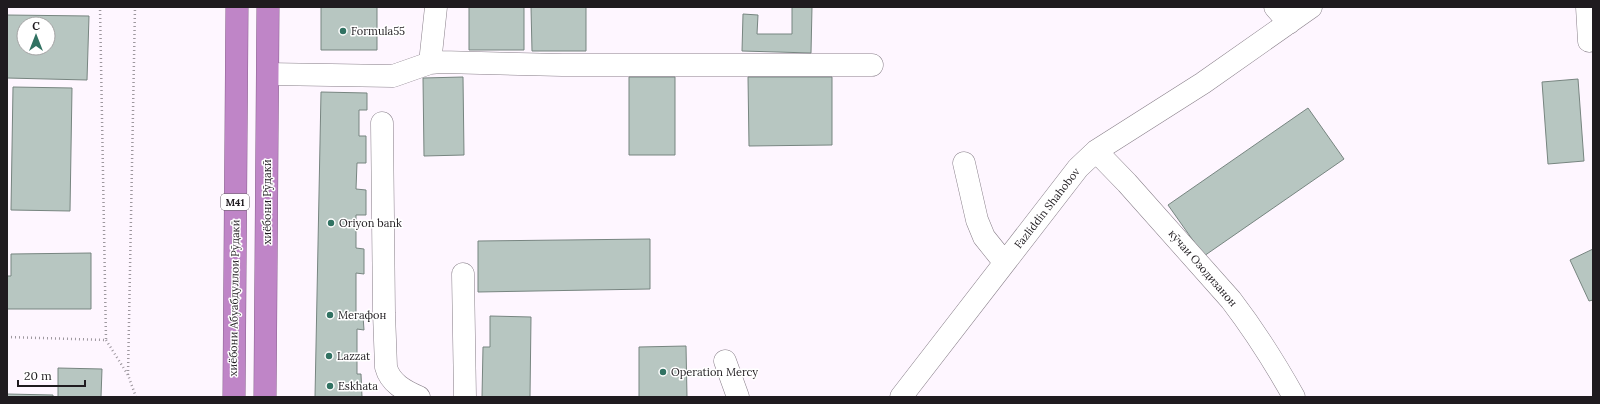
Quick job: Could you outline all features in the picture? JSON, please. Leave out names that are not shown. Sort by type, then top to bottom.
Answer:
[{"type":"highway","name":"хиёбони Абуабдуллои Рӯдакӣ","points":[[234,397],[237,7]]},
{"type":"highway","name":"хиёбони Рӯдакӣ","points":[[266,397],[268,7]]},
{"type":"highway","points":[[236,74],[268,74]]},
{"type":"street","points":[[430,63],[436,7]]},
{"type":"street","points":[[1275,7],[1289,23]]},
{"type":"street","name":"Fazliddin Shahobov","points":[[901,397],[1078,168],[1096,152],[1203,83],[1311,7]]},
{"type":"street","points":[[1587,7],[1589,41]]},
{"type":"street","points":[[268,74],[393,76],[430,63],[717,66],[872,65]]},
{"type":"street","points":[[382,123],[386,367],[388,375],[395,382],[409,393],[419,397]]},
{"type":"street","name":"кӯчаи Озодизанон","points":[[1096,152],[1127,182],[1231,300],[1253,330],[1294,397]]},
{"type":"street","points":[[964,163],[977,220],[984,237],[1004,262]]},
{"type":"street","points":[[463,274],[466,397]]},
{"type":"street","points":[[725,361],[738,397]]},
{"type":"path","points":[[100,7],[106,340],[128,375],[136,397]]},
{"type":"path","points":[[128,375],[136,7]]},
{"type":"path","points":[[7,337],[106,340]]},
{"type":"building","points":[[321,7],[377,7],[377,50],[321,50]]},
{"type":"building","points":[[469,7],[524,7],[524,50],[469,50]]},
{"type":"building","points":[[531,7],[586,7],[586,51],[532,51]]},
{"type":"building","points":[[792,7],[812,7],[811,53],[742,51],[743,14],[758,15],[757,34],[792,34]]},
{"type":"building","points":[[7,15],[89,16],[87,80],[7,78]]},
{"type":"building","points":[[463,77],[464,155],[424,156],[423,78]]},
{"type":"building","points":[[629,77],[675,77],[675,155],[629,155]]},
{"type":"building","points":[[748,77],[832,77],[832,145],[749,146]]},
{"type":"building","points":[[1578,79],[1584,161],[1548,164],[1542,82]]},
{"type":"building","points":[[13,87],[72,88],[70,211],[11,210]]},
{"type":"building","points":[[321,92],[367,93],[367,110],[359,110],[359,136],[366,136],[366,163],[357,163],[356,189],[366,190],[366,215],[356,215],[356,248],[364,249],[364,274],[356,273],[356,316],[363,316],[364,330],[357,329],[357,374],[361,374],[362,397],[315,397]]},
{"type":"building","points":[[1308,108],[1344,159],[1204,256],[1168,205]]},
{"type":"building","points":[[650,239],[650,289],[478,292],[478,241]]},
{"type":"building","points":[[1593,249],[1593,300],[1589,301],[1570,260]]},
{"type":"building","points":[[91,253],[91,309],[7,309],[7,276],[11,276],[11,254]]},
{"type":"building","points":[[490,316],[531,317],[530,397],[482,397],[483,347],[490,347]]},
{"type":"building","name":"Operation Mercy","points":[[686,346],[687,397],[639,397],[639,347]]},
{"type":"building","points":[[58,368],[102,369],[101,397],[58,397]]},
{"type":"building","points":[[7,394],[53,395],[53,397],[7,397]]},
{"type":"place","name":"Formula55","points":[[343,31]]},
{"type":"place","name":"Oriyon bank","points":[[331,223]]},
{"type":"place","name":"Мегафон","points":[[330,315]]},
{"type":"place","name":"Lazzat","points":[[329,356]]},
{"type":"place","name":"Operation Mercy","points":[[663,372]]},
{"type":"place","name":"Eskhata","points":[[330,386]]}]
